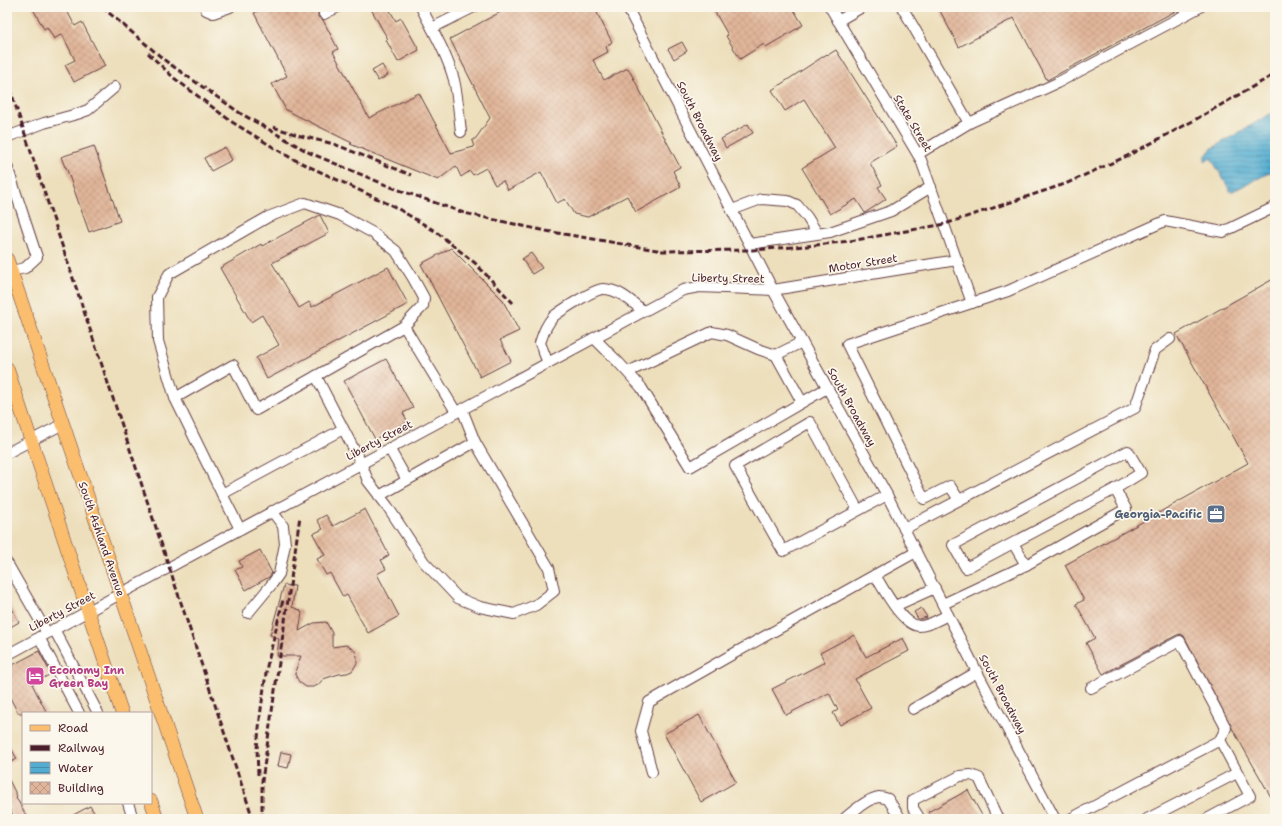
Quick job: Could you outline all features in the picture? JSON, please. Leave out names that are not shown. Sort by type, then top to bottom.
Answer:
[{"type":"main road","name":"South Ashland Avenue","points":[[7,258],[11,277],[121,593],[197,819]]},
{"type":"main road","points":[[7,368],[122,712]]},
{"type":"main road","points":[[152,804],[157,819]]},
{"type":"street","points":[[205,7],[206,10],[213,13],[230,7]]},
{"type":"street","points":[[324,14],[338,7]]},
{"type":"street","points":[[421,7],[442,46],[454,80],[461,132]]},
{"type":"street","points":[[432,28],[474,7]]},
{"type":"street","name":"South Broadway","points":[[627,7],[773,290],[887,495],[977,672],[1055,819]]},
{"type":"street","name":"State Street","points":[[830,7],[921,160],[972,303]]},
{"type":"street","points":[[838,21],[862,7]]},
{"type":"street","points":[[902,7],[969,123]]},
{"type":"street","points":[[918,154],[969,123],[1057,82],[1200,7]]},
{"type":"street","points":[[7,137],[44,123],[88,110],[115,87]]},
{"type":"street","points":[[7,166],[37,257],[25,268],[11,277]]},
{"type":"street","points":[[750,244],[830,232],[891,211],[931,187]]},
{"type":"street","points":[[732,210],[761,199],[788,201],[797,205],[817,233]]},
{"type":"street","points":[[175,398],[232,365],[256,410],[404,326],[423,306],[424,298],[396,251],[373,233],[340,215],[305,203],[268,217],[169,274],[157,297],[158,341],[175,398],[240,528]]},
{"type":"street","points":[[959,500],[950,486],[924,499],[847,344],[1008,292],[1165,222],[1223,232],[1275,207]]},
{"type":"street","name":"Motor Street","points":[[773,290],[957,260]]},
{"type":"street","name":"Liberty Street","points":[[7,655],[683,290],[699,287],[773,290]]},
{"type":"street","points":[[548,363],[540,343],[545,328],[554,316],[593,291],[603,289],[618,293],[632,301],[644,311]]},
{"type":"street","points":[[316,376],[361,463],[368,481],[424,562],[458,598],[480,607],[514,614],[536,605],[554,591],[549,568],[475,442],[459,410],[404,326]]},
{"type":"street","points":[[628,372],[712,332],[727,335],[758,349],[776,355],[802,402]]},
{"type":"street","points":[[594,338],[628,372],[640,387],[690,467],[827,388]]},
{"type":"street","points":[[904,529],[1135,408],[1155,350],[1170,339]]},
{"type":"street","points":[[776,355],[802,342]]},
{"type":"street","points":[[858,510],[810,422],[735,466],[783,552],[887,495]]},
{"type":"street","points":[[7,453],[63,424]]},
{"type":"street","points":[[222,494],[343,429]]},
{"type":"street","points":[[379,496],[475,442]]},
{"type":"street","points":[[389,448],[407,480]]},
{"type":"street","points":[[1128,451],[1141,473],[1115,489],[1013,543],[966,568],[953,545],[1128,451]]},
{"type":"street","points":[[943,604],[1026,565],[1126,509],[1115,489]]},
{"type":"street","points":[[248,613],[279,574],[284,544],[283,526],[272,511]]},
{"type":"street","points":[[1013,543],[1026,565]]},
{"type":"street","points":[[652,772],[641,730],[649,702],[916,552]]},
{"type":"street","points":[[7,563],[47,633],[97,712]]},
{"type":"street","points":[[875,575],[897,611],[918,626],[929,624],[948,614]]},
{"type":"street","points":[[894,606],[935,588]]},
{"type":"street","points":[[47,633],[79,712]]},
{"type":"street","points":[[1070,819],[1220,740],[1226,728],[1180,641],[1090,688]]},
{"type":"street","points":[[913,709],[977,672]]},
{"type":"street","points":[[1207,819],[1250,796],[1220,740]]},
{"type":"street","points":[[1147,819],[1237,773]]},
{"type":"street","points":[[920,819],[913,808],[913,800],[960,776],[971,775],[979,778],[998,819]]},
{"type":"street","points":[[844,819],[874,798],[881,797],[888,799],[901,819]]},
{"type":"street","points":[[128,804],[134,819]]},
{"type":"water","points":[[1275,111],[1275,170],[1231,192],[1211,158],[1205,162],[1205,157],[1211,149]]},
{"type":"building","points":[[32,7],[65,7],[75,26],[82,22],[105,66],[74,82],[65,65],[75,60],[62,34],[54,39],[47,27],[44,29]]},
{"type":"building","points":[[265,7],[316,7],[318,17],[323,20],[338,49],[333,52],[369,118],[419,93],[451,153],[474,147],[472,141],[476,138],[490,118],[450,39],[510,7],[594,7],[612,42],[606,47],[608,52],[593,60],[604,80],[628,68],[680,167],[673,171],[681,187],[636,212],[627,196],[588,217],[574,214],[565,199],[557,203],[541,172],[508,190],[503,181],[495,185],[486,168],[473,175],[470,171],[461,177],[456,166],[438,180],[350,144],[352,143],[286,110],[272,84],[287,76],[254,13]]},
{"type":"building","points":[[370,7],[388,7],[396,21],[401,18],[419,50],[398,62],[386,40],[388,39]]},
{"type":"building","points":[[712,7],[792,7],[803,25],[766,47],[764,44],[740,59],[726,36],[728,35]]},
{"type":"building","points":[[938,7],[1183,7],[1047,80],[1014,18],[959,47]]},
{"type":"building","points":[[682,42],[687,51],[674,59],[668,49]]},
{"type":"building","points":[[836,50],[897,146],[870,163],[882,185],[878,187],[886,199],[865,213],[856,199],[830,214],[802,168],[835,148],[804,99],[785,111],[772,90],[827,54],[828,55]]},
{"type":"building","points":[[382,65],[388,75],[378,81],[372,71]]},
{"type":"building","points":[[748,124],[753,133],[726,148],[721,139]]},
{"type":"building","points":[[94,146],[120,221],[89,232],[61,157]]},
{"type":"building","points":[[225,147],[232,160],[211,171],[204,158]]},
{"type":"building","points":[[320,215],[329,233],[272,263],[299,308],[309,302],[312,307],[388,267],[408,304],[267,379],[256,358],[279,345],[262,315],[251,322],[220,268],[261,244],[262,246]]},
{"type":"building","points":[[451,248],[502,299],[519,331],[500,340],[511,361],[480,377],[421,264]]},
{"type":"building","points":[[531,253],[542,268],[532,274],[522,259]]},
{"type":"building","name":"Georgia-Pacific","points":[[1275,278],[1275,804],[1232,728],[1184,636],[1181,634],[1177,635],[1103,674],[1086,643],[1095,638],[1076,604],[1084,600],[1065,565],[1248,463],[1176,334]]},
{"type":"building","points":[[386,359],[413,408],[403,413],[408,422],[375,439],[344,381]]},
{"type":"building","points":[[365,509],[389,555],[381,560],[386,569],[377,574],[399,616],[368,633],[347,595],[343,597],[330,573],[326,575],[317,559],[325,555],[313,534],[323,529],[317,520],[326,515],[333,526]]},
{"type":"building","points":[[260,550],[272,573],[269,577],[246,590],[235,570],[242,567],[239,561]]},
{"type":"building","points":[[284,585],[295,586],[292,607],[300,610],[302,613],[299,631],[314,623],[326,622],[332,633],[332,647],[346,645],[356,652],[357,663],[352,671],[323,679],[318,685],[313,687],[306,687],[299,682],[295,674],[301,656],[277,656],[279,639],[270,635]]},
{"type":"building","points":[[7,599],[19,622],[7,629]]},
{"type":"building","points":[[921,608],[927,617],[918,619],[914,612]]},
{"type":"building","points":[[854,635],[866,657],[903,638],[909,651],[855,679],[871,708],[840,725],[833,713],[838,710],[829,693],[786,715],[772,689],[825,662],[820,653]]},
{"type":"building","points":[[39,651],[51,674],[32,684],[46,712],[18,713],[7,692],[7,668]]},
{"type":"building","points":[[699,715],[736,782],[701,802],[664,734]]},
{"type":"building","points":[[7,741],[17,759],[7,764]]},
{"type":"building","points":[[281,752],[291,754],[288,768],[278,766]]},
{"type":"building","points":[[7,776],[28,819],[15,819],[7,804]]},
{"type":"building","points":[[968,790],[984,819],[932,819],[928,812]]},
{"type":"building","points":[[90,806],[98,819],[66,819]]},
{"type":"railway","points":[[102,7],[167,62],[240,113],[310,153],[391,187],[464,213],[546,231],[663,251],[752,250],[807,246],[850,241],[945,224],[1065,184],[1127,156],[1191,122],[1275,74]]},
{"type":"railway","points":[[148,53],[174,78],[232,122],[291,158],[395,207],[435,231],[475,263],[513,303]]},
{"type":"railway","points":[[7,80],[253,819]]},
{"type":"railway","points":[[273,127],[334,144],[411,175]]},
{"type":"railway","points":[[262,819],[262,781],[300,516]]},
{"type":"railway","points":[[258,775],[257,748],[267,666],[283,600]]},
{"type":"place","name":"Georgia-Pacific","points":[[1216,514]]},
{"type":"place","name":"Economy Inn Green Bay","points":[[35,676]]}]
